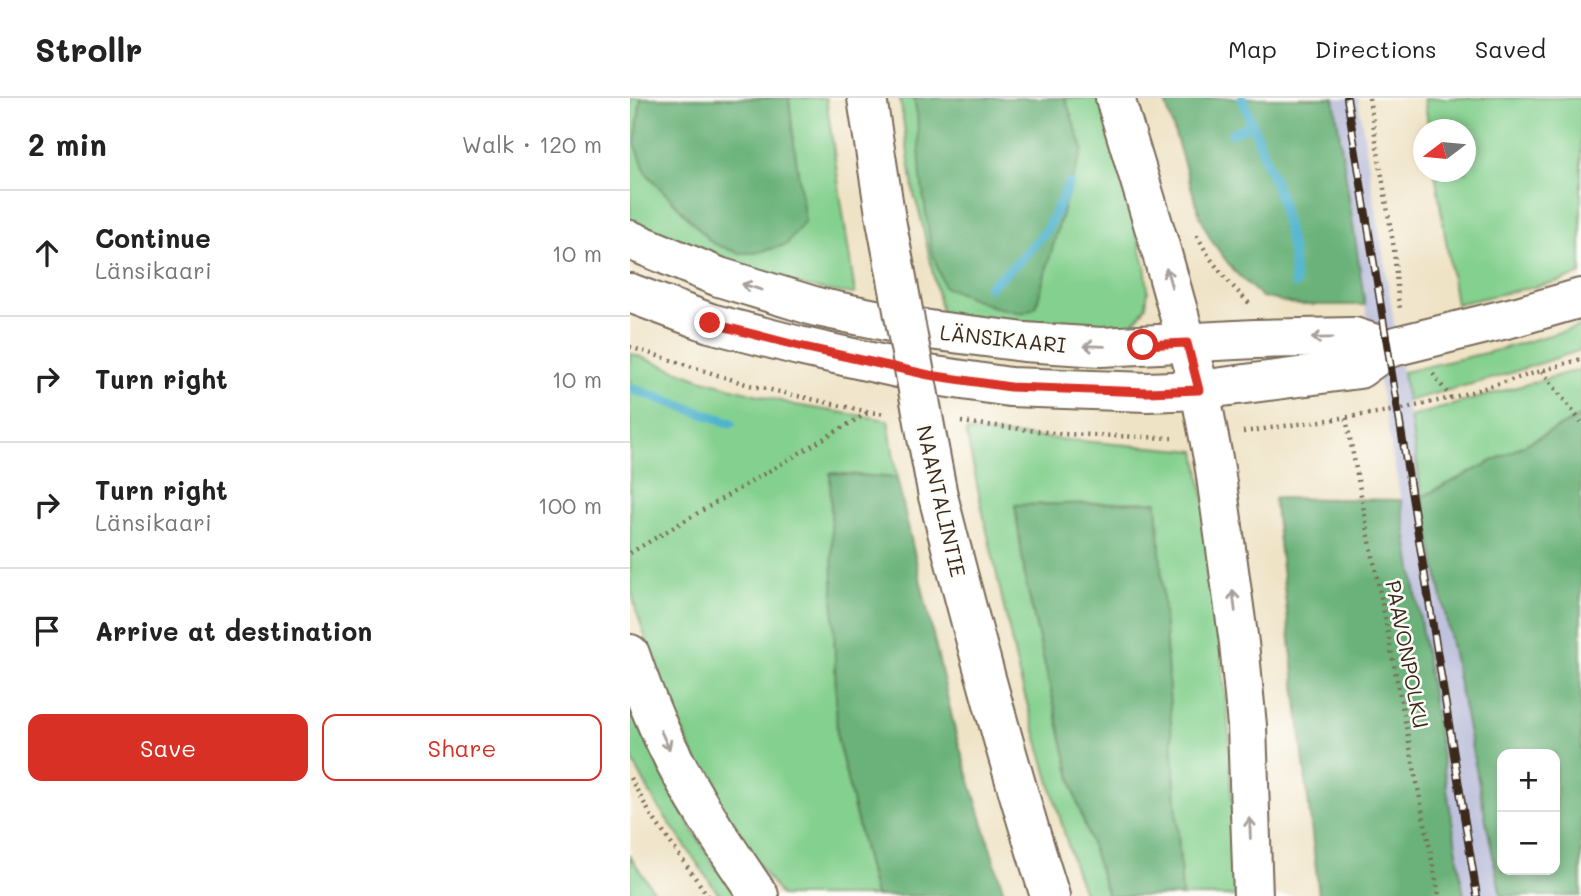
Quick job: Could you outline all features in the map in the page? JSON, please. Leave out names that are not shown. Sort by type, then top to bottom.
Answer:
[{"type":"main road","name":"NAANTALINTIE","points":[[867,98],[886,220],[938,496],[974,639],[1050,896]]},
{"type":"main road","points":[[1115,98],[1187,343],[1215,468],[1239,643],[1247,726],[1253,896]]},
{"type":"main road","name":"LÄNSIKAARI","points":[[630,240],[719,277],[817,307],[929,330],[1024,342],[1101,347],[1354,337],[1399,345]]},
{"type":"main road","points":[[630,293],[710,323],[929,375],[1010,387],[1147,392],[1199,390],[1359,369],[1399,345],[1581,298]]},
{"type":"main road","points":[[630,654],[648,704],[681,773],[759,896]]},
{"type":"path","points":[[1369,98],[1394,249],[1399,345],[1451,398]]},
{"type":"path","points":[[1192,225],[1205,252],[1227,281],[1251,305]]},
{"type":"path","points":[[1542,371],[1581,422]]},
{"type":"path","points":[[630,553],[869,412]]},
{"type":"path","name":"PAAVONPOLKU","points":[[1346,418],[1438,896]]},
{"type":"path","points":[[630,778],[651,816],[708,896]]},
{"type":"shaded area","points":[[1334,98],[1358,98],[1422,497],[1501,896],[1464,896],[1401,501],[1365,305]]},
{"type":"green space","points":[[630,98],[826,98],[855,294],[769,277],[630,226]]},
{"type":"green space","points":[[641,98],[789,98],[805,221],[786,245],[755,253],[738,253],[712,243],[646,173],[635,143]]},
{"type":"green space","points":[[900,98],[1099,98],[1145,265],[1148,290],[1146,306],[1137,319],[1129,326],[1079,333],[942,315],[914,195]]},
{"type":"green space","points":[[914,98],[1065,98],[1083,149],[1068,192],[1036,307],[1022,313],[994,307],[944,287],[931,249]]},
{"type":"green space","points":[[1164,98],[1334,98],[1365,305],[1299,305],[1262,297],[1234,271],[1211,240],[1200,216]]},
{"type":"green space","points":[[1424,98],[1581,98],[1581,274],[1456,304],[1437,182],[1476,182],[1476,119],[1427,119]]},
{"type":"green space","points":[[1581,326],[1581,350],[1498,377],[1407,401],[1403,372],[1494,351]]},
{"type":"green space","points":[[630,353],[700,379],[795,405],[888,420],[897,478],[831,473],[837,737],[875,896],[781,896],[710,790],[667,698],[630,585]]},
{"type":"green space","points":[[1581,369],[1581,416],[1422,497],[1410,417]]},
{"type":"green space","points":[[1581,416],[1581,896],[1501,896],[1422,497]]},
{"type":"green space","points":[[966,431],[1196,451],[1209,529],[1229,732],[1236,896],[1182,896],[1156,502],[1015,505],[1026,583],[1075,795],[1108,896],[1085,896],[1019,675]]},
{"type":"green space","points":[[830,473],[897,478],[956,735],[1005,896],[875,896],[837,737]]},
{"type":"green space","points":[[1274,498],[1401,500],[1464,896],[1319,896]]},
{"type":"green space","points":[[1157,502],[1182,896],[1108,896],[1075,795],[1026,583],[1015,505]]},
{"type":"green space","points":[[630,706],[675,800],[710,859],[736,896],[720,896],[655,802],[630,756]]},
{"type":"green space","points":[[630,856],[657,896],[630,896]]},
{"type":"waterway","points":[[1232,133],[1252,124],[1242,98]]},
{"type":"waterway","points":[[1252,124],[1280,197],[1292,251],[1295,284]]},
{"type":"waterway","points":[[989,287],[1020,260],[1046,231],[1069,184]]},
{"type":"waterway","points":[[632,389],[731,423]]},
{"type":"railway","points":[[1347,98],[1477,896]]},
{"type":"route","points":[[710,323],[929,375],[1010,387],[1080,391],[1199,390],[1187,343],[1143,345]]}]
